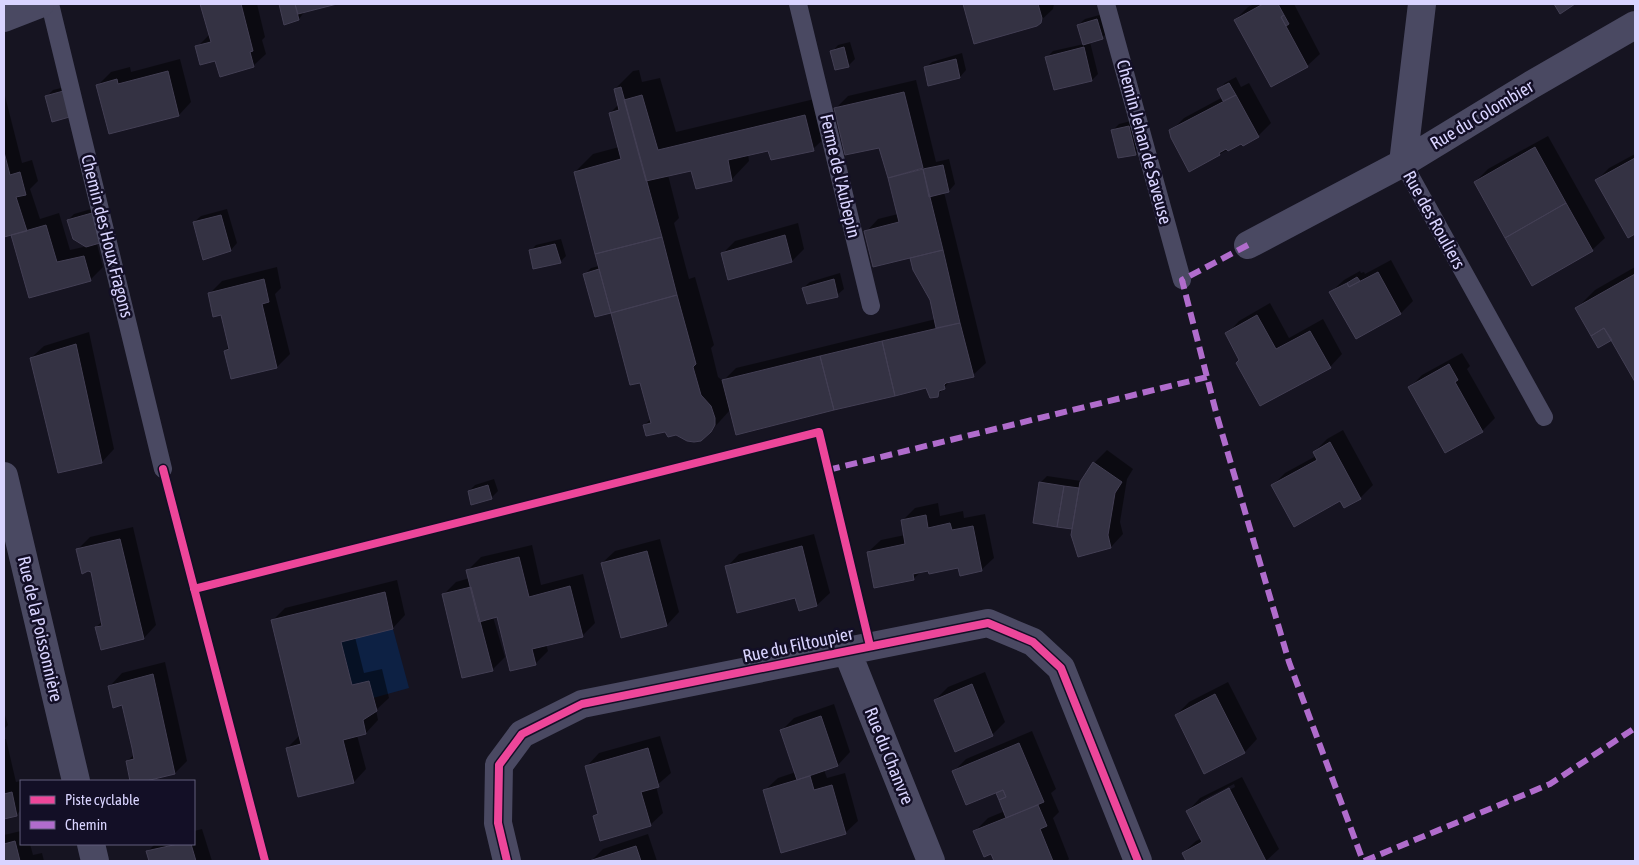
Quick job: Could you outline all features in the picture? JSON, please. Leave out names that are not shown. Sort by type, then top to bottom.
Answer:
[{"type":"street","points":[[4,18],[40,4]]},
{"type":"street","name":"Rue des Rouliers","points":[[1403,163],[1422,4]]},
{"type":"street","name":"Rue du Colombier","points":[[1248,245],[1403,163],[1531,85],[1635,26]]},
{"type":"street","name":"Rue de la Poissonnière","points":[[4,476],[76,780]]},
{"type":"street","name":"Rue du Filtoupier","points":[[507,861],[498,823],[499,766],[522,734],[582,704],[988,622],[1033,642],[1061,668],[1138,861]]},
{"type":"street","name":"Rue du Chanvre","points":[[847,651],[931,861]]},
{"type":"street","points":[[91,845],[95,861]]},
{"type":"lane","name":"Chemin des Houx Fragons","points":[[50,4],[163,469]]},
{"type":"lane","name":"Ferme de l'Aubepin","points":[[798,4],[871,306]]},
{"type":"lane","name":"Chemin Jehan de Saveuse","points":[[1106,4],[1182,280]]},
{"type":"lane","name":"Rue des Rouliers","points":[[1403,163],[1544,417]]},
{"type":"water","points":[[393,629],[409,688],[373,698],[352,685],[341,642]]},
{"type":"building","points":[[200,4],[241,4],[253,51],[250,52],[254,67],[220,77],[215,61],[200,65],[195,46],[211,42]]},
{"type":"building","points":[[279,4],[295,4],[299,20],[284,25]]},
{"type":"building","points":[[295,4],[337,4],[298,14]]},
{"type":"building","points":[[963,4],[1038,4],[1042,18],[1041,23],[1037,26],[974,44]]},
{"type":"building","points":[[1263,4],[1278,4],[1284,15],[1281,17],[1308,67],[1271,87],[1234,20]]},
{"type":"building","points":[[1554,4],[1575,4],[1560,14]]},
{"type":"building","points":[[1284,15],[1289,24],[1286,26],[1281,17]]},
{"type":"building","points":[[1097,19],[1103,39],[1083,45],[1077,25]]},
{"type":"building","points":[[844,47],[849,67],[835,70],[830,51]]},
{"type":"building","points":[[1084,47],[1092,81],[1054,90],[1045,57]]},
{"type":"building","points":[[956,59],[960,78],[928,86],[924,67]]},
{"type":"building","points":[[168,71],[179,116],[109,134],[96,85],[117,79],[118,84]]},
{"type":"building","points":[[1229,83],[1236,95],[1223,101],[1217,89]]},
{"type":"building","points":[[621,87],[662,237],[595,254],[574,172],[621,159],[609,113],[619,110],[614,89]]},
{"type":"building","points":[[67,90],[73,116],[52,122],[45,96]]},
{"type":"building","points":[[904,92],[923,168],[888,178],[879,148],[845,155],[834,108]]},
{"type":"building","points":[[642,95],[658,150],[805,115],[814,151],[771,160],[768,151],[728,160],[732,181],[696,189],[691,171],[646,181],[624,100]]},
{"type":"building","points":[[1236,95],[1259,137],[1243,146],[1241,144],[1228,151],[1226,149],[1219,153],[1220,155],[1189,172],[1171,138],[1169,130]]},
{"type":"building","points":[[1129,126],[1136,155],[1118,158],[1111,130]]},
{"type":"building","points":[[1535,147],[1566,203],[1505,238],[1474,182]]},
{"type":"building","points":[[4,152],[10,175],[20,172],[26,195],[16,197],[27,231],[4,237]]},
{"type":"building","points":[[1635,158],[1635,234],[1628,238],[1595,180]]},
{"type":"building","points":[[943,165],[949,192],[929,197],[923,169]]},
{"type":"building","points":[[923,169],[943,250],[873,267],[864,231],[899,222],[888,178]]},
{"type":"building","points":[[1566,203],[1593,251],[1532,286],[1505,238]]},
{"type":"building","points":[[92,213],[100,243],[86,247],[73,239],[67,220]]},
{"type":"building","points":[[221,215],[231,251],[203,260],[193,222]]},
{"type":"building","points":[[46,225],[57,262],[84,256],[91,281],[29,298],[11,235]]},
{"type":"building","points":[[785,235],[792,262],[728,280],[721,253]]},
{"type":"building","points":[[662,237],[677,295],[611,313],[595,254]]},
{"type":"building","points":[[555,244],[561,263],[533,269],[529,250]]},
{"type":"building","points":[[943,250],[960,323],[936,328],[930,300],[913,270],[910,258]]},
{"type":"building","points":[[599,269],[611,313],[595,317],[583,274]]},
{"type":"building","points":[[1378,272],[1401,314],[1356,339],[1329,292],[1347,283],[1349,287]]},
{"type":"building","points":[[1635,274],[1635,382],[1604,328],[1591,336],[1575,308]]},
{"type":"building","points":[[1357,277],[1360,281],[1349,287],[1347,283]]},
{"type":"building","points":[[264,279],[269,302],[262,304],[277,368],[231,379],[224,351],[229,349],[221,315],[213,317],[208,293]]},
{"type":"building","points":[[834,279],[838,297],[807,304],[802,288]]},
{"type":"building","points":[[677,295],[696,364],[693,367],[701,395],[711,406],[715,418],[715,425],[711,432],[701,441],[694,442],[687,441],[676,435],[668,437],[665,432],[646,436],[643,425],[651,423],[640,383],[630,385],[611,313]]},
{"type":"building","points":[[1257,315],[1276,349],[1310,331],[1331,368],[1260,406],[1236,363],[1239,360],[1225,333]]},
{"type":"building","points":[[960,323],[974,377],[946,383],[944,385],[945,389],[939,391],[938,397],[930,398],[926,388],[895,396],[882,341]]},
{"type":"building","points":[[1604,328],[1612,340],[1598,348],[1591,336]]},
{"type":"building","points":[[882,341],[895,396],[834,410],[820,356]]},
{"type":"building","points":[[76,344],[102,463],[58,473],[30,358]]},
{"type":"building","points":[[820,356],[834,410],[736,435],[722,380]]},
{"type":"building","points":[[1449,364],[1458,380],[1455,382],[1483,432],[1445,453],[1408,387]]},
{"type":"building","points":[[1330,442],[1361,499],[1344,508],[1340,501],[1294,527],[1271,485],[1317,460],[1313,452]]},
{"type":"building","points":[[1093,462],[1122,482],[1115,493],[1108,535],[1111,548],[1078,557],[1071,535],[1080,482]]},
{"type":"building","points":[[1039,482],[1064,486],[1057,527],[1033,523]]},
{"type":"building","points":[[488,485],[492,499],[471,505],[468,491]]},
{"type":"building","points":[[1064,486],[1079,488],[1072,529],[1057,527]]},
{"type":"building","points":[[926,515],[928,528],[950,523],[952,530],[973,526],[982,571],[960,576],[958,568],[929,574],[928,571],[913,574],[914,580],[874,588],[867,552],[905,544],[901,520]]},
{"type":"building","points":[[120,539],[144,639],[101,650],[95,627],[102,626],[91,572],[88,571],[82,574],[76,549]]},
{"type":"building","points":[[802,546],[817,606],[799,611],[795,598],[737,613],[725,566]]},
{"type":"building","points":[[647,551],[667,626],[621,638],[601,563]]},
{"type":"building","points":[[519,557],[529,597],[570,586],[583,637],[532,649],[536,665],[510,671],[497,617],[479,622],[466,570]]},
{"type":"building","points":[[471,587],[493,671],[462,678],[442,594]]},
{"type":"building","points":[[385,592],[393,629],[341,642],[352,685],[369,681],[377,711],[363,720],[366,734],[343,740],[354,783],[298,797],[286,748],[301,744],[271,620]]},
{"type":"building","points":[[153,674],[175,774],[150,780],[130,780],[126,761],[134,759],[132,748],[122,705],[113,708],[108,686]]},
{"type":"building","points":[[972,684],[993,736],[955,752],[934,700]]},
{"type":"building","points":[[1215,694],[1245,753],[1204,774],[1175,715]]},
{"type":"building","points":[[821,716],[838,766],[797,780],[780,730]]},
{"type":"building","points":[[1019,743],[1044,802],[1006,818],[999,800],[1006,797],[1003,790],[966,805],[952,771]]},
{"type":"building","points":[[648,748],[659,787],[641,792],[651,826],[600,841],[593,816],[598,814],[585,766]]},
{"type":"building","points":[[810,776],[814,790],[832,785],[846,834],[781,853],[763,790]]},
{"type":"building","points":[[1229,788],[1266,861],[1186,861],[1182,853],[1202,842],[1186,811]]},
{"type":"building","points":[[1003,790],[1006,797],[999,800],[996,793]]},
{"type":"building","points":[[12,792],[17,816],[4,819],[4,794]]},
{"type":"building","points":[[1038,805],[1047,826],[1040,829],[1053,861],[994,861],[991,854],[984,857],[973,831]]},
{"type":"building","points":[[15,841],[20,861],[4,861],[4,844]]},
{"type":"building","points":[[173,845],[191,845],[196,861],[149,861],[146,851]]},
{"type":"building","points":[[636,846],[641,861],[589,861]]},
{"type":"marked path","points":[[1248,245],[1182,280],[1217,416],[1289,662],[1363,861]]},
{"type":"marked path","points":[[828,470],[1207,377]]},
{"type":"marked path","points":[[1364,861],[1550,784],[1635,728]]},
{"type":"cycle path","points":[[194,589],[819,432],[870,646]]},
{"type":"cycle path","points":[[163,469],[265,861]]},
{"type":"cycle path","points":[[507,861],[498,823],[499,765],[522,734],[582,704],[988,623],[1033,642],[1061,668],[1138,861]]}]
